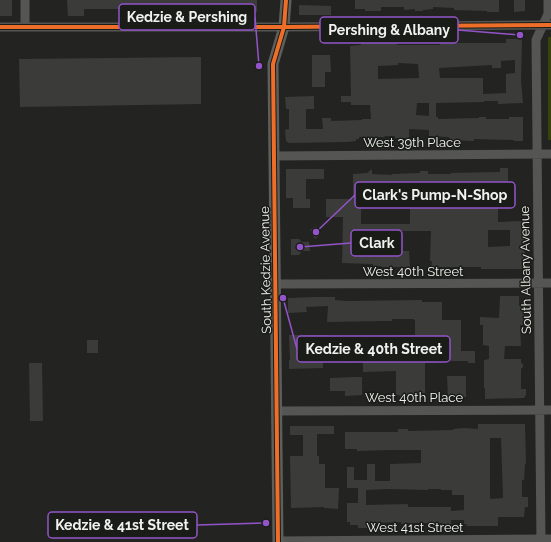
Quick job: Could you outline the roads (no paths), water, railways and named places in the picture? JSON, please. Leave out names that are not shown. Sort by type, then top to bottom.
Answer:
[{"type":"main road","name":"South Kedzie Avenue","points":[[278,541],[273,64],[284,27],[286,0]]},
{"type":"street","points":[[25,0],[25,27]]},
{"type":"street","name":"South Albany Avenue","points":[[541,540],[536,40],[547,25],[548,0]]},
{"type":"street","points":[[0,27],[547,25]]},
{"type":"street","name":"West 39th Place","points":[[274,156],[551,154]]},
{"type":"street","name":"West 40th Street","points":[[276,284],[551,283]]},
{"type":"street","name":"West 40th Place","points":[[277,411],[551,410]]},
{"type":"street","name":"West 41st Street","points":[[278,541],[551,539]]},
{"type":"place","name":"Pershing & Albany","points":[[520,35]]},
{"type":"place","name":"Kedzie & Pershing","points":[[259,66]]},
{"type":"place","name":"Clark's Pump-N-Shop","points":[[316,232]]},
{"type":"place","name":"Clark","points":[[300,247]]},
{"type":"place","name":"Kedzie & 40th Street","points":[[283,298]]},
{"type":"place","name":"Kedzie & 41st Street","points":[[266,523]]}]
